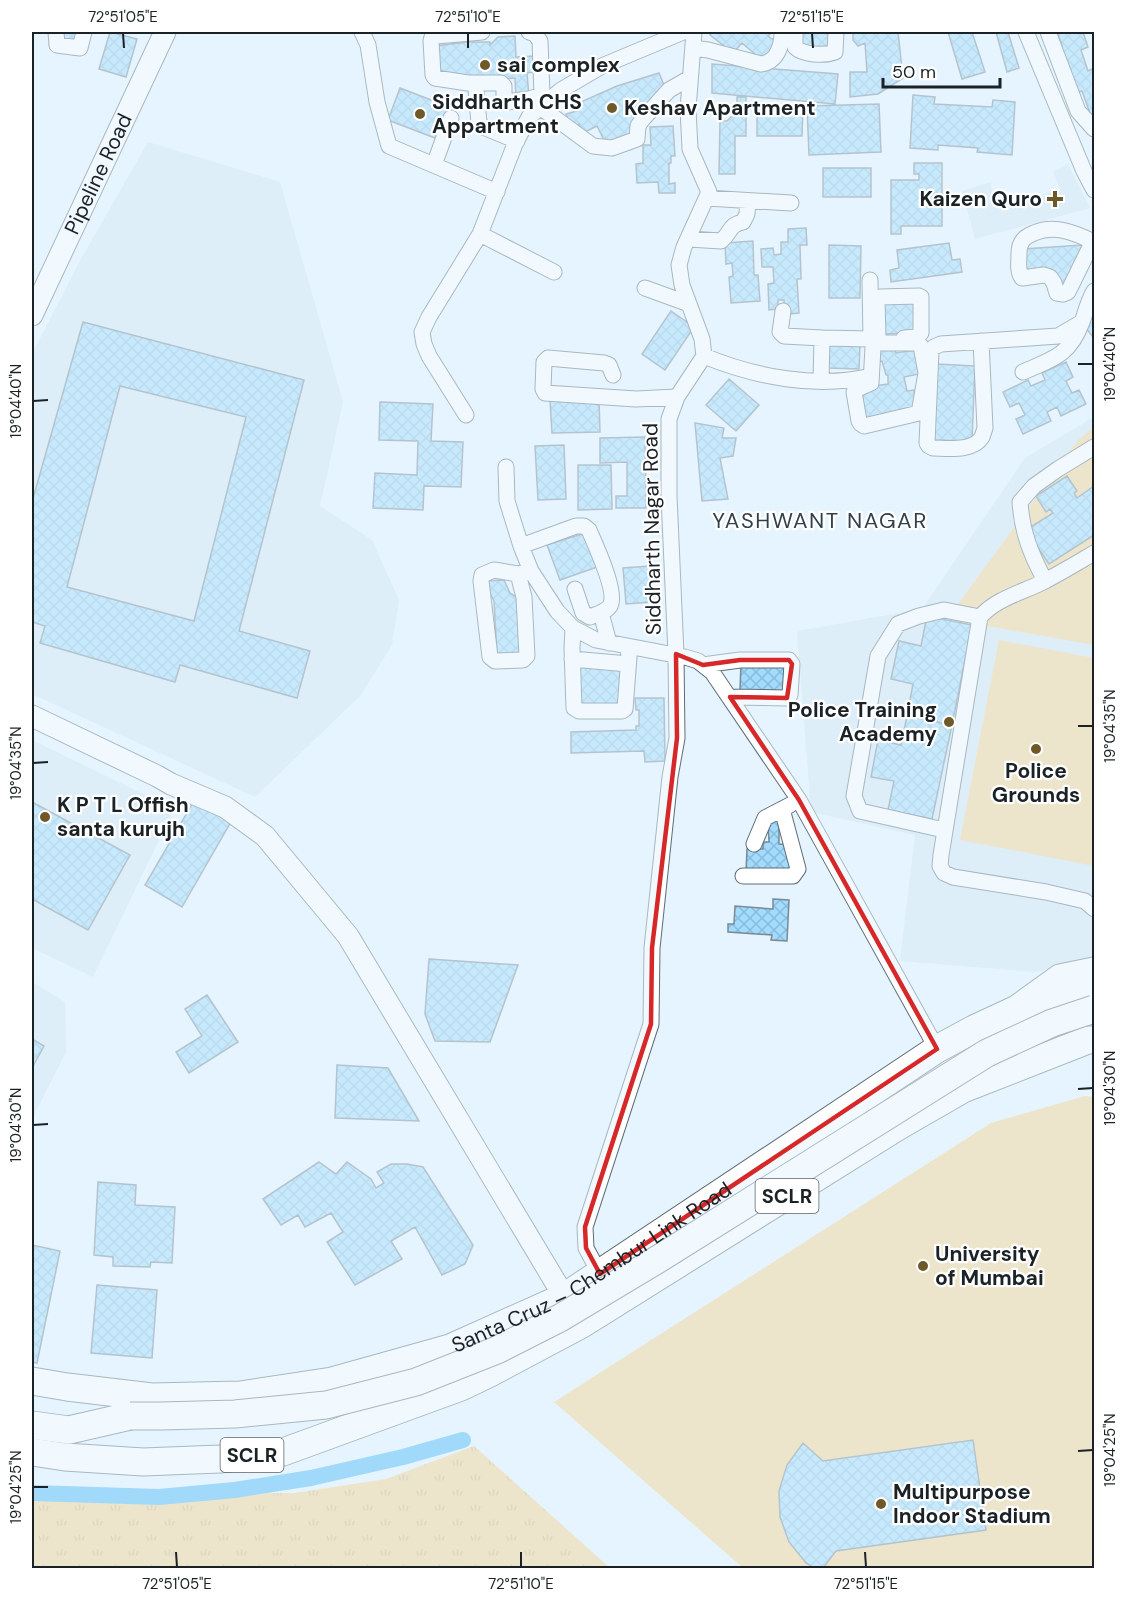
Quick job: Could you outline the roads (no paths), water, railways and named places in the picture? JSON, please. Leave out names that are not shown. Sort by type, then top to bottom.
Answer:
[{"type":"highway","name":"Santa Cruz – Chembur Link Road","points":[[32,1381],[152,1397],[240,1395],[332,1381],[450,1347],[564,1297],[937,1049],[1017,1009],[1060,978],[1093,990]]},
{"type":"highway","points":[[32,1400],[130,1416],[236,1414],[326,1405],[416,1382],[497,1350],[560,1318],[987,1053],[1052,1023],[1093,990]]},
{"type":"highway","name":"Santa Cruz – Chembur Link Road","points":[[32,1452],[65,1457],[143,1462],[220,1459],[283,1452],[461,1387],[490,1374],[582,1324],[897,1127],[963,1089],[1088,1040],[1095,1040]]},
{"type":"highway","points":[[32,1425],[69,1430],[130,1416]]},
{"type":"street","points":[[56,32],[57,45],[80,48],[84,32]]},
{"type":"street","name":"Pipeline Road","points":[[32,315],[165,32]]},
{"type":"street","points":[[362,32],[368,45],[377,102],[389,146],[497,192]]},
{"type":"street","points":[[482,32],[432,37],[435,78],[468,83],[501,83],[504,86],[504,99],[507,102],[529,99],[542,102],[593,146],[612,148],[637,139],[638,126],[642,120],[669,90],[690,78]]},
{"type":"street","points":[[529,32],[535,34],[540,41],[542,102]]},
{"type":"street","points":[[466,415],[429,356],[422,332],[480,234],[529,117],[542,102],[602,66],[683,32]]},
{"type":"street","points":[[694,32],[688,108],[690,149],[709,192],[679,265],[682,285],[702,339],[704,357],[763,374],[802,380],[859,379],[871,376]]},
{"type":"street","points":[[693,48],[761,64],[768,63],[776,56],[782,43],[782,32]]},
{"type":"street","points":[[795,32],[795,47],[800,51],[828,54],[835,52],[836,32]]},
{"type":"street","points":[[1026,32],[1083,171],[1095,190]]},
{"type":"street","points":[[1048,32],[1078,111],[1094,129],[1071,140]]},
{"type":"street","points":[[476,89],[481,126],[517,141]]},
{"type":"street","points":[[434,165],[451,118]]},
{"type":"street","points":[[707,198],[791,203]]},
{"type":"street","points":[[689,239],[722,241],[728,236],[731,227],[743,222],[747,214],[748,201]]},
{"type":"street","points":[[1045,229],[1062,230],[1094,241],[1068,292],[1063,294],[1057,292],[1050,277],[1022,278],[1019,273],[1019,245],[1035,232],[1045,229]]},
{"type":"street","points":[[480,234],[554,272]]},
{"type":"street","points":[[783,311],[780,332],[784,336],[874,339],[870,280]]},
{"type":"street","points":[[645,288],[689,304]]},
{"type":"street","points":[[1023,372],[1056,358],[1069,346],[1095,291]]},
{"type":"street","points":[[981,341],[985,428],[981,438],[968,447],[933,448],[927,443],[931,351],[934,347],[941,344],[981,341],[1058,336],[1082,322]]},
{"type":"street","points":[[821,381],[822,338]]},
{"type":"street","points":[[841,380],[855,390],[860,422],[864,426],[919,413],[926,373],[921,346],[918,343],[874,344],[871,383],[855,390]]},
{"type":"street","points":[[613,375],[609,365],[604,363],[548,357],[544,362],[543,389],[544,393],[628,399],[677,397]]},
{"type":"street","name":"Siddharth Nagar Road","points":[[600,1274],[586,1248],[585,1227],[651,1024],[652,948],[670,777],[677,738],[669,496],[669,419],[677,397],[704,357]]},
{"type":"street","points":[[1045,581],[1028,548],[1021,520],[1020,502],[1034,486],[1095,447]]},
{"type":"street","points":[[506,467],[507,501],[521,546],[524,572],[527,656],[523,660],[495,661],[490,657],[482,575],[494,570],[524,572],[573,628],[596,640],[676,654],[698,661],[712,672],[799,800],[937,1049]]},
{"type":"street","points":[[521,546],[576,525],[584,526],[589,530],[606,571],[612,598],[609,608],[590,617],[584,613],[575,590]]},
{"type":"street","points":[[1095,553],[1045,581],[1000,601],[980,616],[940,866],[944,873],[953,878],[1046,892],[1085,901],[1095,909]]},
{"type":"street","points":[[944,830],[860,811],[854,796],[856,784],[878,656],[898,624],[944,610],[980,616]]},
{"type":"street","points":[[601,613],[609,643]]},
{"type":"street","points":[[573,628],[574,708],[579,711],[625,710],[628,646]]},
{"type":"street","points":[[572,659],[628,664]]},
{"type":"street","points":[[703,665],[740,660],[789,660],[792,664],[790,695],[787,698],[730,697]]},
{"type":"street","points":[[32,716],[171,784],[225,807],[265,836],[348,936],[582,1324]]},
{"type":"street","points":[[754,844],[765,818],[799,800]]},
{"type":"street","points":[[743,876],[793,876],[798,869],[782,809]]},
{"type":"waterway","points":[[32,1493],[159,1497],[235,1490],[311,1478],[403,1457],[463,1440]]},
{"type":"place","name":"sai complex","points":[[485,65]]},
{"type":"place","name":"Keshav Apartment","points":[[612,108]]},
{"type":"place","name":"Siddharth CHS Appartment","points":[[420,114]]},
{"type":"place","name":"Kaizen Quro","points":[[1055,199]]},
{"type":"place","name":"Police Training Academy","points":[[949,722]]},
{"type":"place","name":"Police Grounds","points":[[1036,749]]},
{"type":"place","name":"K P T L Offish santa kurujh","points":[[45,817]]},
{"type":"place","name":"University of Mumbai","points":[[923,1266]]},
{"type":"place","name":"Multipurpose Indoor Stadium","points":[[881,1504]]},
{"type":"district","name":"YASHWANT NAGAR","points":[[820,520]]}]
